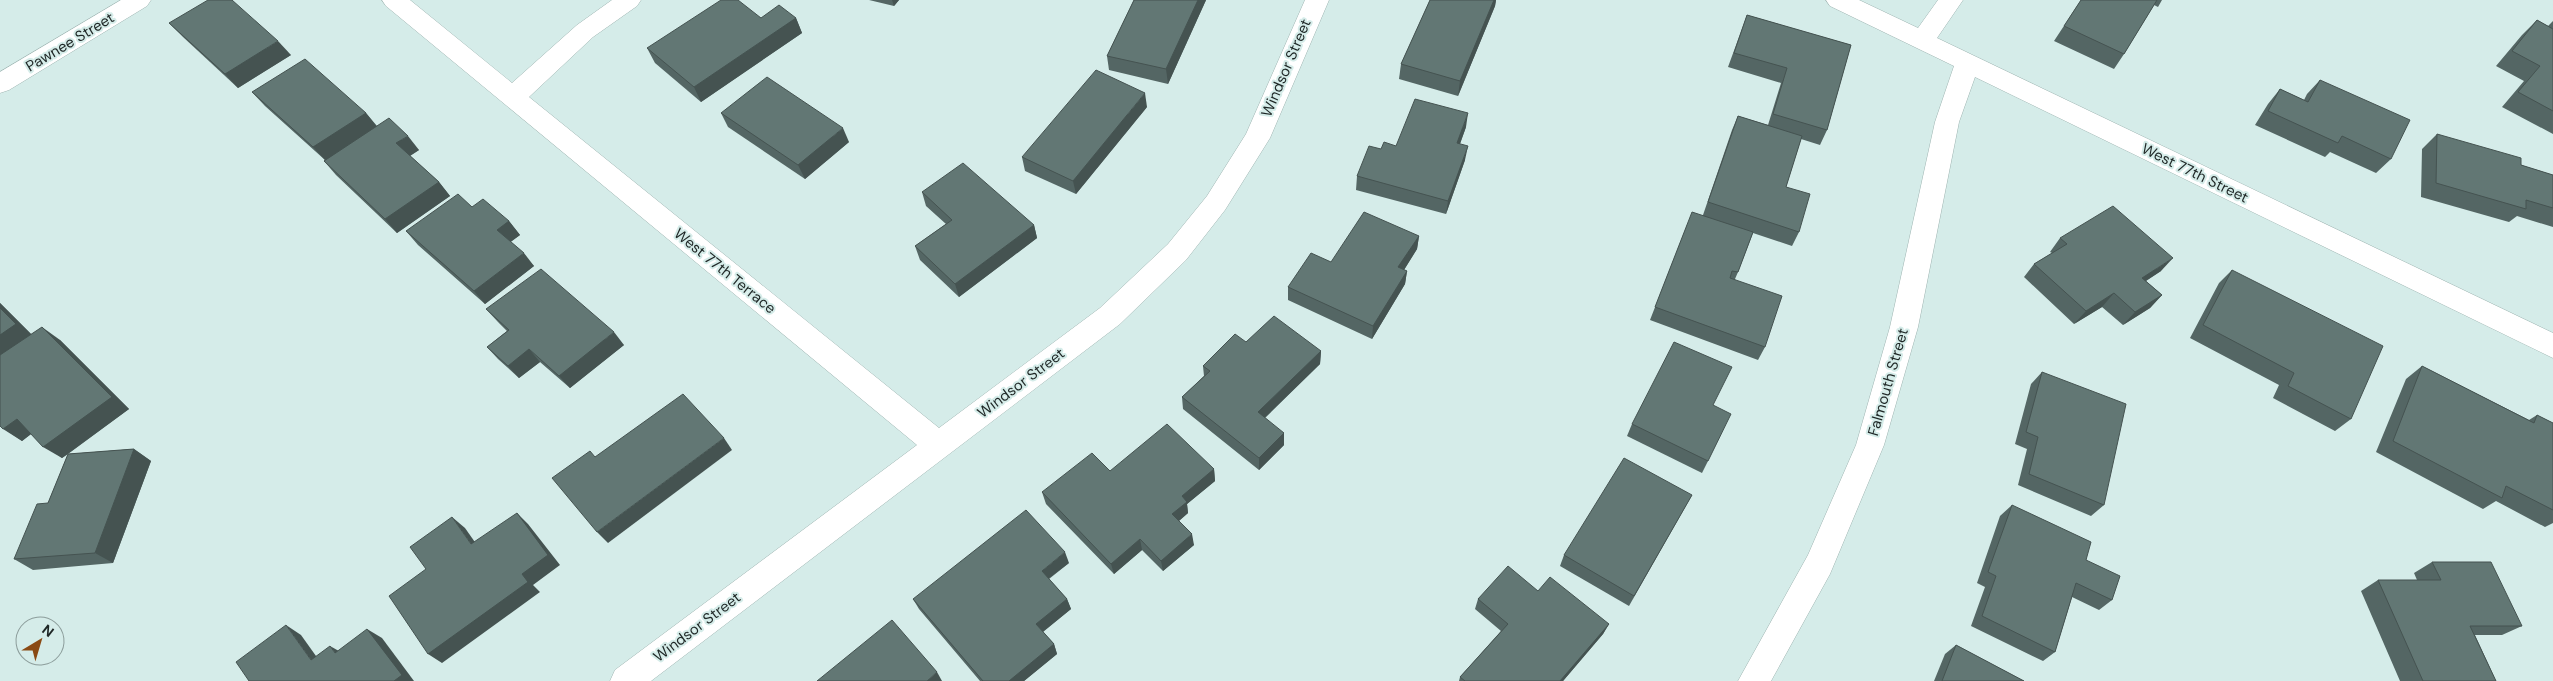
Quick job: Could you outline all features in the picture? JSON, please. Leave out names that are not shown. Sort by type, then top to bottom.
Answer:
[{"type":"street","name":"Pawnee Street","points":[[0,84],[140,0]]},
{"type":"street","name":"West 77th Terrace","points":[[394,0],[938,445]]},
{"type":"street","points":[[513,97],[585,31],[629,0]]},
{"type":"street","name":"Windsor Street","points":[[626,681],[1110,316],[1178,252],[1216,203],[1257,138],[1316,0]]},
{"type":"street","name":"West 77th Street","points":[[1838,0],[2553,346]]},
{"type":"street","points":[[1922,41],[1951,0]]},
{"type":"street","name":"Falmouth Street","points":[[1754,681],[1819,564],[1870,445],[1904,327],[1947,122],[1968,64]]},
{"type":"building","points":[[208,0],[232,0],[278,41],[225,74],[169,23]]},
{"type":"building","points":[[721,0],[738,0],[761,18],[779,5],[796,18],[694,87],[647,48]]},
{"type":"building","points":[[1134,0],[1198,0],[1166,69],[1107,56]]},
{"type":"building","points":[[1430,0],[1494,0],[1460,81],[1401,64]]},
{"type":"building","points":[[2081,0],[2157,0],[2124,54],[2064,26]]},
{"type":"building","points":[[1747,15],[1851,45],[1827,130],[1773,114],[1787,68],[1734,53]]},
{"type":"building","points":[[2537,20],[2553,29],[2553,111],[2518,92],[2540,66],[2512,51]]},
{"type":"building","points":[[305,59],[366,113],[313,147],[252,92]]},
{"type":"building","points":[[1096,70],[1145,93],[1073,181],[1022,157]]},
{"type":"building","points":[[767,77],[843,128],[798,165],[721,113]]},
{"type":"building","points":[[2320,80],[2410,120],[2391,159],[2342,136],[2338,143],[2268,111],[2280,89],[2308,102]]},
{"type":"building","points":[[1415,99],[1468,113],[1457,143],[1468,146],[1448,201],[1357,176],[1369,146],[1381,149],[1384,142],[1396,146]]},
{"type":"building","points":[[1738,116],[1802,136],[1786,187],[1810,194],[1799,232],[1708,202]]},
{"type":"building","points":[[389,118],[408,136],[396,143],[439,182],[385,219],[324,161]]},
{"type":"building","points":[[2437,134],[2521,158],[2521,165],[2553,175],[2553,208],[2526,200],[2526,209],[2436,183]]},
{"type":"building","points":[[963,163],[1034,225],[955,284],[915,246],[952,220],[922,192]]},
{"type":"building","points":[[458,194],[472,207],[483,199],[509,221],[497,230],[524,253],[474,291],[406,231]]},
{"type":"building","points":[[2113,206],[2173,258],[2142,278],[2162,295],[2135,312],[2114,293],[2086,311],[2034,264],[2067,244],[2060,238]]},
{"type":"building","points":[[1364,212],[1419,236],[1398,267],[1407,271],[1373,326],[1288,287],[1311,253],[1331,262]]},
{"type":"building","points":[[1692,212],[1753,232],[1738,272],[1732,271],[1730,278],[1782,296],[1765,347],[1655,307]]},
{"type":"building","points":[[541,269],[614,332],[559,376],[529,349],[508,366],[487,347],[509,330],[486,309]]},
{"type":"building","points":[[2232,270],[2383,346],[2351,419],[2288,386],[2294,373],[2203,325]]},
{"type":"building","points":[[0,308],[16,324],[0,335]]},
{"type":"building","points":[[1274,316],[1321,351],[1258,412],[1284,433],[1259,458],[1182,397],[1210,371],[1203,366],[1235,334],[1246,342]]},
{"type":"building","points":[[42,327],[112,397],[43,447],[17,419],[3,429],[0,426],[0,355]]},
{"type":"building","points":[[1674,342],[1732,367],[1713,405],[1731,414],[1708,461],[1632,424]]},
{"type":"building","points":[[2422,366],[2534,423],[2537,415],[2553,423],[2553,510],[2506,486],[2502,498],[2393,441]]},
{"type":"building","points":[[2042,372],[2126,404],[2104,505],[2029,474],[2038,437],[2026,432]]},
{"type":"building","points":[[683,394],[724,438],[597,532],[552,478],[590,451],[595,457]]},
{"type":"building","points":[[1167,424],[1214,469],[1182,496],[1187,502],[1172,514],[1192,534],[1161,561],[1140,539],[1111,564],[1042,492],[1092,453],[1110,471]]},
{"type":"building","points":[[134,449],[95,553],[14,559],[37,504],[48,503],[68,454]]},
{"type":"building","points":[[1624,458],[1692,495],[1634,596],[1564,555]]},
{"type":"building","points":[[2012,505],[2091,542],[2086,560],[2120,576],[2112,600],[2076,583],[2055,652],[1982,616],[1996,576],[1988,572]]},
{"type":"building","points":[[1026,510],[1065,552],[1042,571],[1067,599],[1036,624],[1054,644],[1009,681],[983,681],[913,599]]},
{"type":"building","points":[[517,513],[548,555],[522,574],[528,582],[428,654],[389,596],[426,569],[410,547],[452,517],[471,544]]},
{"type":"building","points":[[2432,562],[2491,562],[2522,626],[2470,626],[2496,681],[2423,681],[2378,580],[2441,580]]},
{"type":"building","points":[[1508,566],[1538,591],[1550,577],[1609,624],[1560,681],[1465,681],[1460,677],[1508,624],[1478,599]]},
{"type":"building","points":[[892,620],[937,672],[927,681],[817,681]]},
{"type":"building","points":[[286,625],[311,660],[330,646],[335,653],[367,629],[402,675],[394,681],[249,681],[236,662]]},
{"type":"building","points":[[1956,645],[2024,681],[1942,681]]}]
